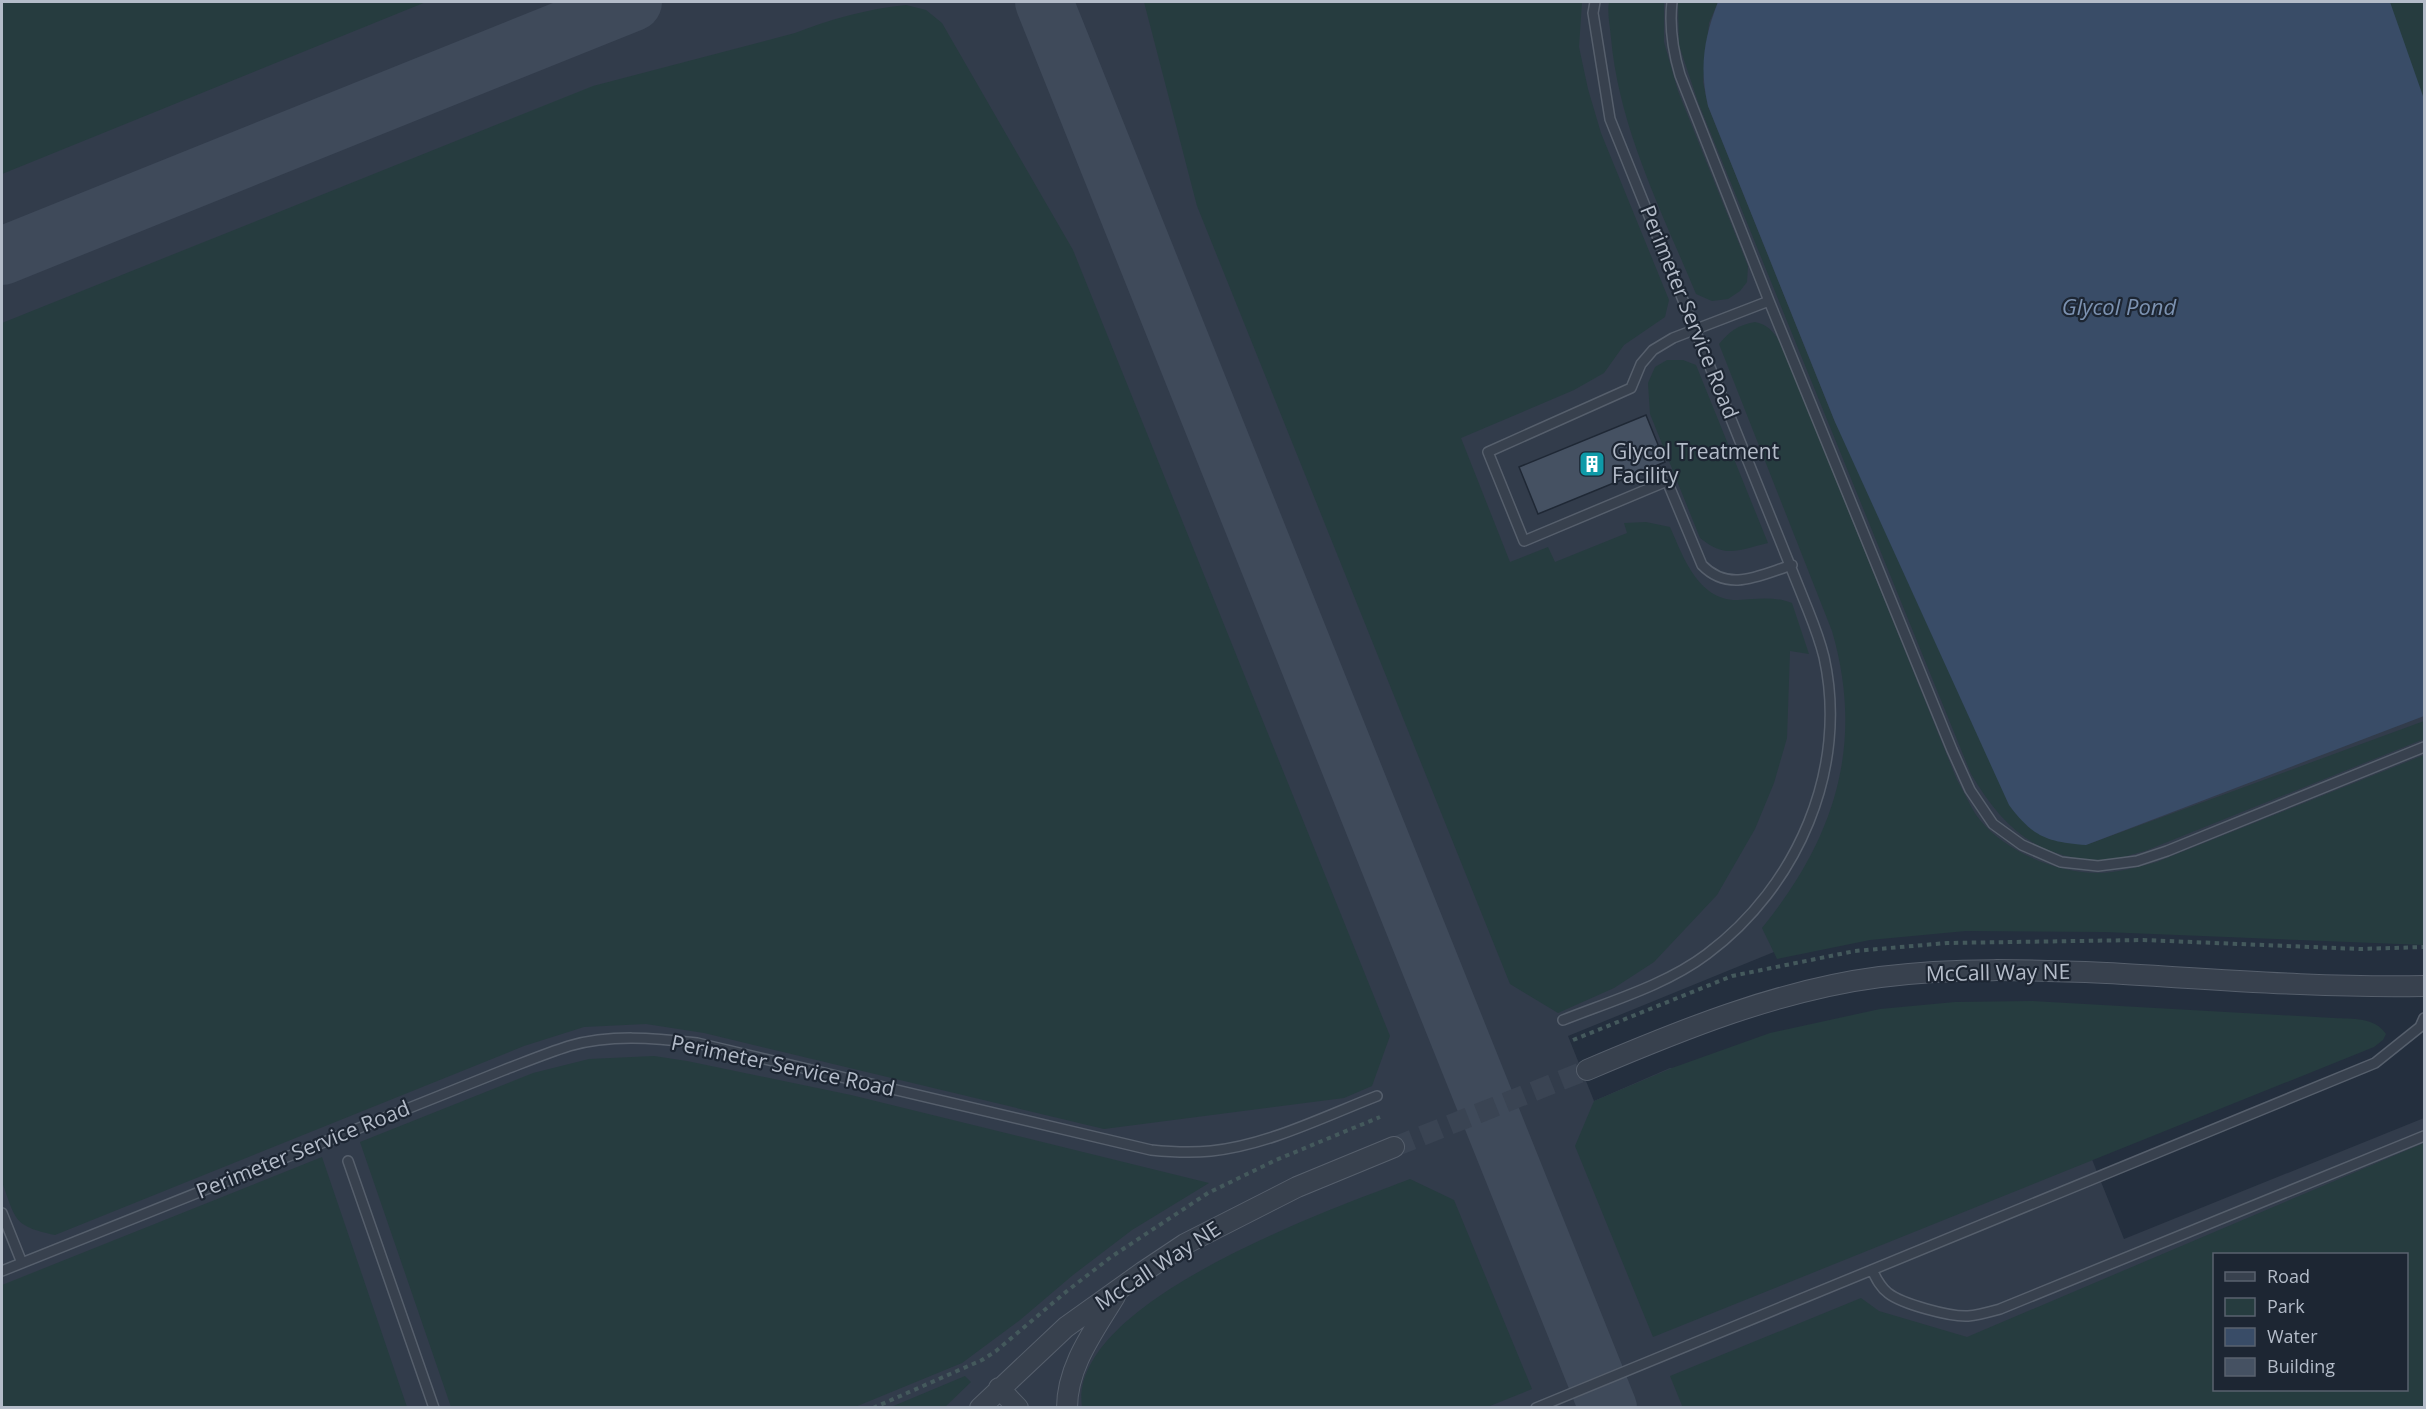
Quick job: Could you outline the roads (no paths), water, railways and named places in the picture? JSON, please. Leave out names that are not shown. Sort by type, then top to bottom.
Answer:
[{"type":"street","name":"McCall Way NE","points":[[1587,1070],[1662,1038],[1742,1010],[1818,988],[1880,977],[1962,970],[2041,970],[2313,984],[2424,986]]},
{"type":"street","name":"McCall Way NE","points":[[980,1407],[1066,1328],[1185,1244],[1297,1187],[1394,1147]]},
{"type":"street","points":[[1067,1407],[1069,1381],[1074,1367],[1118,1291]]},
{"type":"street","points":[[999,1388],[1018,1407]]},
{"type":"lane","name":"Perimeter Service Road","points":[[1563,1020],[1677,972],[1706,955],[1758,908],[1795,854],[1809,823],[1820,791],[1827,757],[1830,721],[1829,689],[1824,657],[1791,565],[1610,119],[1593,13],[1595,2]]},
{"type":"lane","points":[[1672,2],[1671,32],[1680,75],[1768,300],[1970,790],[1993,824],[2022,845],[2061,862],[2098,866],[2137,861],[2424,747]]},
{"type":"lane","points":[[1768,300],[1696,329],[1653,350],[1641,364],[1631,388],[1488,452],[1524,541],[1667,481],[1702,565],[1711,574],[1723,580],[1734,581],[1791,565]]},
{"type":"lane","points":[[1536,1407],[2375,1063],[2420,1027],[2424,1018]]},
{"type":"lane","name":"Perimeter Service Road","points":[[2,1271],[504,1070],[570,1046],[593,1041],[644,1038],[697,1043],[1151,1150],[1184,1152],[1238,1146],[1294,1129],[1377,1096]]},
{"type":"lane","points":[[1872,1269],[1888,1293],[1902,1300],[1952,1315],[1984,1314],[2424,1136]]},
{"type":"lane","points":[[348,1161],[434,1407]]},
{"type":"lane","points":[[2,1213],[22,1263]]},
{"type":"water","name":"Glycol Pond","points":[[1718,2],[2390,2],[2424,99],[2424,716],[2086,845],[2061,842],[2042,836],[2018,816],[2009,805],[1835,422],[1708,106],[1705,92],[1704,53]]},
{"type":"tunnel","points":[[1394,1147],[1587,1070]]},
{"type":"place","name":"Glycol Treatment Facility","points":[[1592,464]]}]
